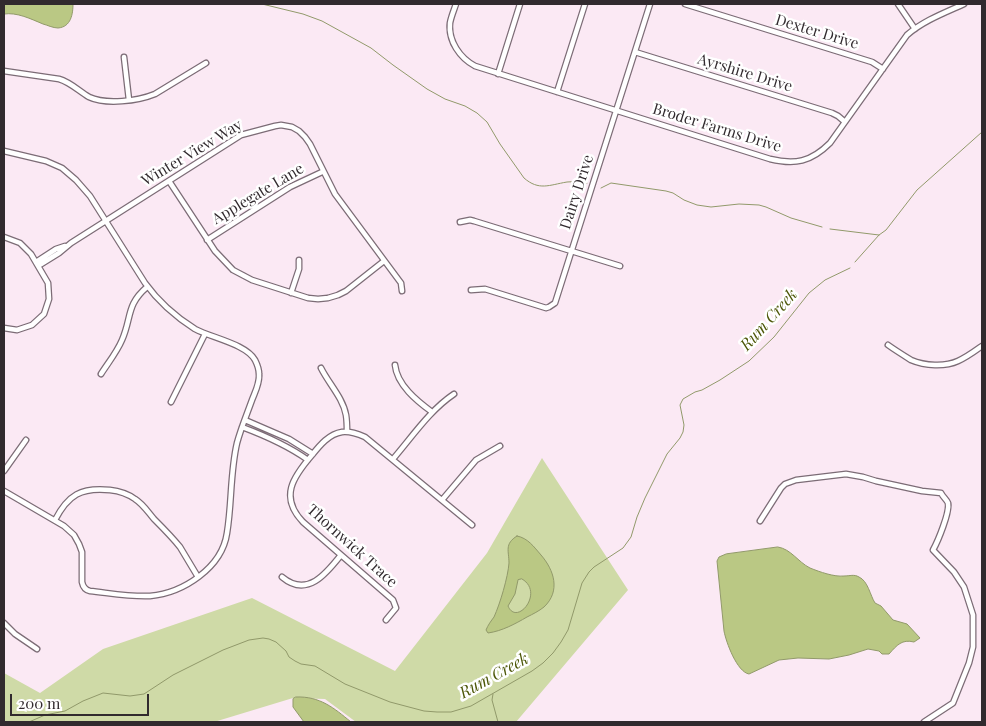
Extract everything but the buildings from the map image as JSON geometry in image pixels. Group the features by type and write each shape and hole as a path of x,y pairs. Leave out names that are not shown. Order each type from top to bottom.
{"street":[{"name":"Broder Farms Drive","path":"456,4 450,23 450,31 454,45 468,63 783,162 806,160 819,153 830,143 907,36 924,23 964,4"},
{"path":"498,74 520,4"},
{"path":"558,92 584,4"},
{"name":"Dairy Drive","path":"471,290 485,289 542,307 549,307 555,303 650,4"},
{"name":"Dexter Drive","path":"685,4 872,62 883,70"},
{"path":"898,4 915,29"},
{"name":"Ayrshire Drive","path":"635,52 832,113 845,122"},
{"path":"124,57 129,100"},
{"path":"4,71 59,78 90,97 110,102 145,98 155,94 206,63"},
{"name":"Winter View Way","path":"37,264 56,249 68,245 241,136 281,125 292,127 305,137 339,201 401,283 402,291"},
{"path":"4,151 43,160 65,170 84,188 147,287 177,316 193,327 205,334 242,348 255,360 259,370 259,380 242,428 234,461 228,530 225,543 215,563 206,572 174,590 152,596 90,591 84,587 82,582 80,544 70,530 4,491"},
{"name":"Applegate Lane","path":"207,240 290,187 322,172"},
{"path":"169,181 214,251 227,265 252,280 314,299 324,299 334,297 346,291 384,261"},
{"path":"460,222 474,221 620,266"},
{"path":"4,237 20,243 31,254 48,283 49,299 44,314 32,325 17,330 4,328"},
{"path":"291,292 299,270 299,260"},
{"path":"101,374 120,345 133,303 147,287"},
{"path":"171,402 205,334"},
{"path":"888,344 914,360 931,364 955,362 982,346"},
{"path":"395,365 398,377 403,384 432,412"},
{"path":"321,368 338,395 346,417 347,432 367,438 472,525"},
{"path":"393,460 432,412 454,394"},
{"path":"245,420 280,434 312,454"},
{"path":"242,428 278,441 308,460"},
{"name":"Thornwick Trace","path":"347,432 341,432 330,437 319,446 296,474 290,492 293,508 303,522 393,600 396,608 386,620"},
{"path":"278,441 280,434"},
{"path":"4,471 26,440"},
{"path":"442,500 476,460 500,446"},
{"path":"760,521 785,484 796,480 846,474 863,476 876,481 941,494 948,502 948,508 933,550 954,572 964,586 973,615 973,647 970,663 953,703 931,720 924,722"},
{"path":"55,520 68,500 85,490 101,489 126,494 138,501 177,543 198,577"},
{"path":"282,577 300,585 311,583 323,576 341,556"},
{"path":"4,623 15,634 37,650"}],"shaded area":[{"path":"4,4 73,4 72,16 66,25 58,28 19,15 4,14"},
{"path":"542,458 628,590 516,722 356,722 325,699 293,698 214,722 4,722 4,673 40,693 103,649 252,598 395,671 487,553"},
{"path":"517,536 528,541 546,561 554,581 553,594 544,607 538,611 508,627 488,633 486,630 494,617 505,583 509,563 508,548","holes":["522,579 528,585 531,592 527,605 522,610 512,611 508,606 515,594 518,580"]},
{"path":"778,547 787,550 814,570 836,576 855,576 862,579 867,585 875,603 881,606 893,620 907,624 920,638 914,642 906,641 900,644 889,654 882,654 879,651 868,649 829,659 798,658 779,660 749,674 745,672 736,662 725,636 717,561 719,557 726,554"},
{"path":"305,697 326,704 351,722 304,722 293,707 293,699"}],"waterway":[{"path":"262,4 303,14 322,21 371,48 427,89 477,113 487,122 500,144 524,178 529,182 539,186 569,182 587,183"},
{"name":"Rum Creek","path":"855,262 879,235 886,230 917,190 982,132"},
{"path":"601,188 611,183 666,191 697,205 711,207 739,204 759,205 791,218 822,227"},
{"path":"830,229 879,235"},
{"name":"Rum Creek","path":"29,722 45,715 65,711 103,693 130,696 144,694 173,675 223,650 249,640 263,638 276,642 295,661 315,666 345,684 390,702 424,711 437,712 451,712 471,706 532,671 543,663 561,642 568,630 582,583 589,572 623,548 631,537 645,498 667,454 683,432 684,425 680,405 683,399 720,380 749,361 774,337 809,293 825,280 850,268"},
{"path":"493,694 492,700 498,722"}]}
